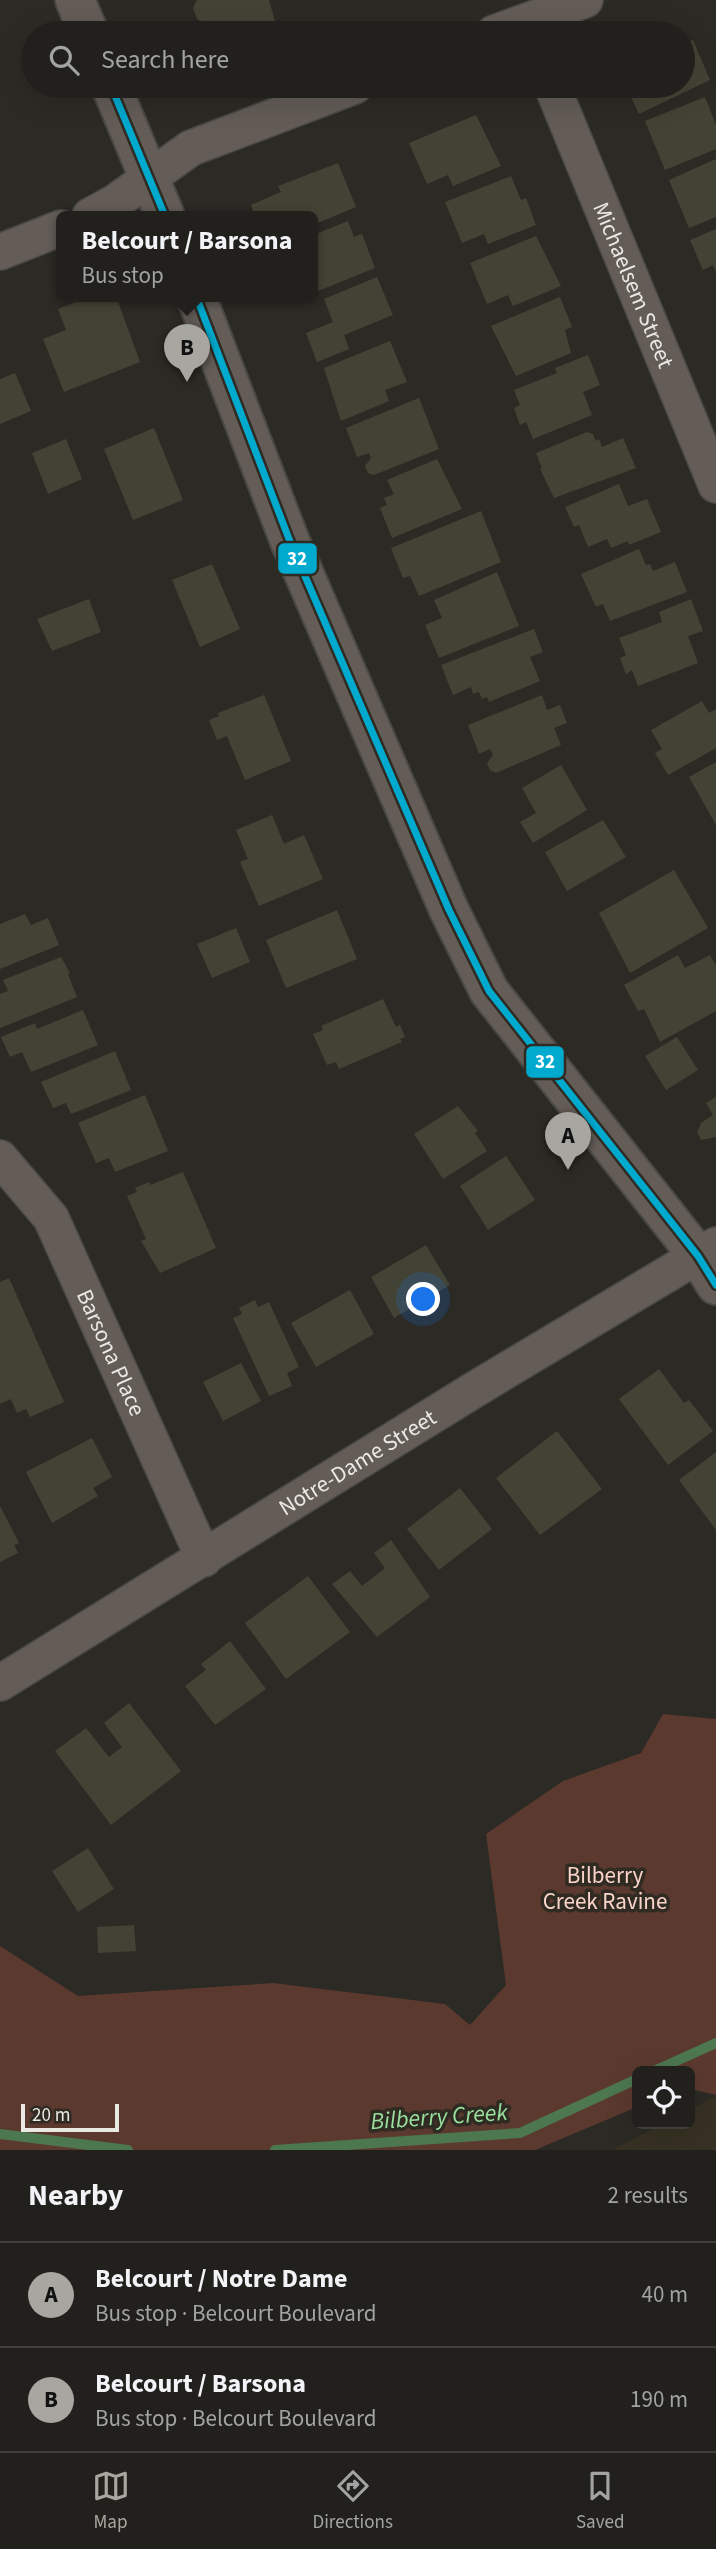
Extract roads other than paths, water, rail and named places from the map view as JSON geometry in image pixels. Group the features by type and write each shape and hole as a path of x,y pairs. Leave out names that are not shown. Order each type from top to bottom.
{"street":[{"path":"75,0 84,21"},
{"path":"525,18 585,0"},
{"path":"116,98 163,211"},
{"path":"98,211 191,148 323,98"},
{"name":"Michaelsem Street","path":"557,98 716,485"},
{"path":"0,252 56,230"},
{"path":"198,302 289,539 449,910 489,991 710,1262"},
{"name":"Barsona Place","path":"0,1158 51,1218 204,1559"},
{"name":"Notre-Dame Street","path":"0,1684 477,1388 710,1262"}],"waterway":[{"name":"Bilberry Creek","path":"665,2066 716,2043"},
{"name":"Bilberry Creek","path":"275,2150 520,2133 632,2081"},
{"name":"Bilberry Creek","path":"0,2134 128,2150"}],"place":[{"name":"Belcourt / Barsona","path":"187,382"},
{"name":"Belcourt / Notre Dame","path":"568,1170"}],"park label":[{"name":"Bilberry Creek Ravine","path":"605,1888"}]}
